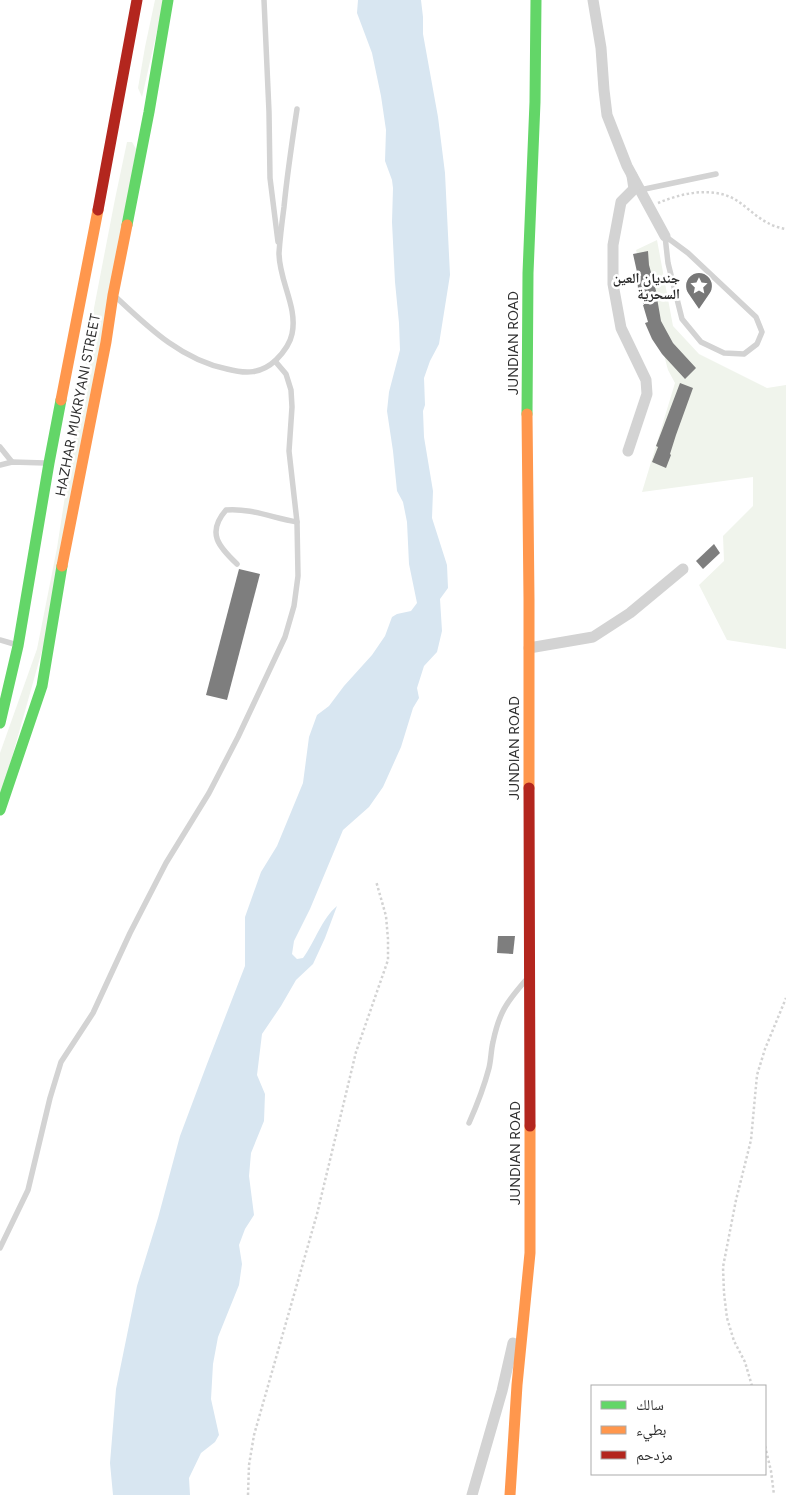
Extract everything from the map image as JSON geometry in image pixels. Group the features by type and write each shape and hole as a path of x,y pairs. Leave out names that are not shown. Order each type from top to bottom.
{"main road":[{"name":"HAZHAR MUKRYANI STREET","path":"0,723 18,646 49,463 118,118 137,0"},
{"name":"HAZHAR MUKRYANI STREET","path":"0,810 42,686 65,550 106,342 144,113 168,0"},
{"name":"JUNDIAN ROAD","path":"510,1495 517,1385 530,1253 530,599 526,510 528,285 536,0"}],"street":[{"path":"593,0 601,48 607,115 627,166 665,236"},
{"path":"628,451 647,394 646,380 621,328 613,284 613,245 621,202 634,189 632,176"},
{"path":"529,648 594,637 630,613 683,569"},
{"path":"472,1495 510,1356 530,1253"}],"lane":[{"path":"113,295 151,330 175,347 193,358 218,367 244,373 258,372 270,366 284,352 292,336 294,319 282,276 270,178 264,0"},
{"path":"279,254 288,169 297,109"},
{"path":"640,190 716,174"},
{"path":"665,236 688,253 756,317 762,332 757,344 744,354 724,353 701,342 682,319 668,263 665,236"},
{"path":"0,1248 28,1190 50,1098 61,1062 93,1013 130,933 162,872 209,793 238,737 285,637 294,606 298,576 297,522 289,451 292,407 291,390 286,374 275,361"},
{"path":"0,447 12,462"},
{"path":"0,465 12,462 49,463"},
{"path":"237,564 222,550 216,537 217,524 226,510 238,509 259,512 297,522"},
{"path":"0,640 18,646"},
{"path":"469,1123 490,1066 498,1021 508,1001 529,976"}],"path":[{"path":"650,206 670,198 714,192 724,194 737,201 768,224 786,230"},
{"path":"248,1495 249,1465 254,1435 307,1250 356,1052 388,960 386,916 376,881"},
{"path":"752,1385 745,1362 734,1341 728,1318 724,1293 723,1267 727,1241 751,1140 757,1075 764,1049 786,998"},
{"path":"766,1450 774,1495"}],"shaded area":[{"path":"155,0 164,0 142,97 138,88"},
{"path":"358,0 421,0 423,34 438,117 445,173 450,275 439,344 424,378 425,405 423,411 424,437 433,491 432,518 447,565 448,588 440,599 442,631 437,652 424,666 417,688 419,698 413,708 401,747 383,787 369,807 343,830 310,909 294,941 292,954 297,959 303,958 327,917 337,906 325,938 313,964 296,980 262,1034 257,1075 265,1094 264,1121 251,1153 249,1176 254,1215 245,1229 239,1245 242,1264 239,1285 218,1337 213,1364 211,1399 219,1435 215,1442 201,1453 189,1478 190,1495 113,1495 110,1463 116,1389 137,1286 180,1136 245,966 245,917 261,872 277,846 303,783 309,737 317,715 329,706 372,655 385,636 392,617 411,611 417,603 409,564 407,522 403,502 397,491 387,411 389,392 400,350 392,222 393,188 385,161 386,130 381,96 372,53 357,13"},
{"path":"127,142 132,142 136,149 70,551 0,800 0,753 37,649 57,548 94,308"},
{"path":"657,240 673,326 699,354 767,388 786,385 786,649 727,640 699,585 724,561 723,536 753,506 753,477 642,492 675,383 668,370 636,250"}],"building":[{"path":"648,251 649,265 658,298 661,321 673,343 696,368 685,379 662,354 652,339 645,323 648,322 638,289 633,254"},
{"path":"680,383 693,388 666,468 652,462 658,447 656,446"},
{"path":"714,544 720,553 703,569 696,561"},
{"path":"239,569 260,574 227,700 206,695"},
{"path":"498,936 515,936 513,954 497,953"}],"traffic: fast":[{"path":"127,225 168,0"},
{"path":"527,414 528,273 535,102 536,0"},
{"path":"0,723 18,646 61,400"},
{"path":"0,810 42,686 62,566"}],"traffic: slow":[{"path":"61,400 98,210"},
{"path":"62,566 127,225"},
{"path":"527,414 529,788"},
{"path":"510,1495 517,1385 530,1253 530,1126"}],"traffic: jam":[{"path":"98,210 137,0"},
{"path":"529,788 530,1126"}],"place":[{"name":"جنديان العين السحرية","path":"699,310"}]}
